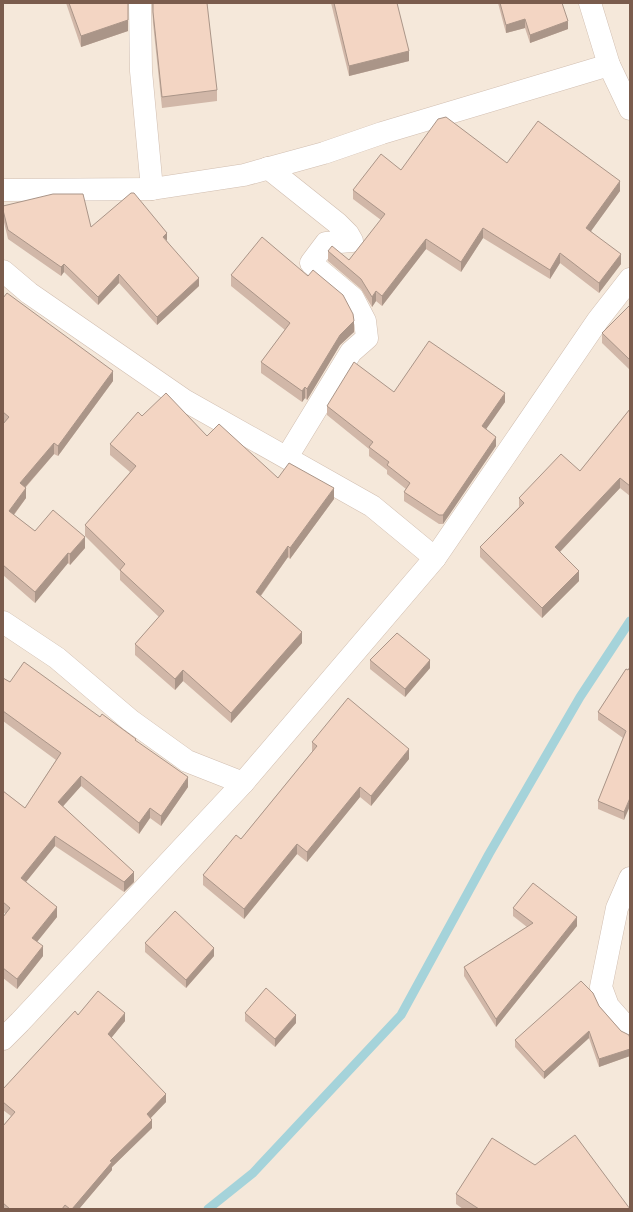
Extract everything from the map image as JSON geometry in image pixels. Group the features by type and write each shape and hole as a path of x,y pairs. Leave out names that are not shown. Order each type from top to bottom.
{"street":[{"path":"140,3 141,71 152,189"},
{"path":"590,3 609,65 630,109"},
{"path":"3,190 152,189 244,175 324,153 382,133 609,65"},
{"path":"268,168 337,223 348,234 352,242 326,242 311,263 353,298 365,321 367,338 351,352 287,457"},
{"path":"3,271 29,293 184,400 372,506 435,558"},
{"path":"3,1039 12,1017 243,782 435,558 598,320 630,279"},
{"path":"3,622 57,658 130,720 187,761 243,782"},
{"path":"630,878 616,908 601,987 608,1006 630,1031"}],"shaded area":[{"path":"3,3 630,3 630,1209 3,1209"}],"building":[{"path":"69,3 128,3 128,20 81,36"},
{"path":"153,3 207,3 217,90 162,97"},
{"path":"334,3 397,3 409,51 349,66"},
{"path":"500,3 562,3 568,21 530,35 525,19 506,25"},
{"path":"446,117 507,163 538,121 620,181 586,228 621,254 599,283 560,253 550,270 483,228 461,262 426,239 382,296 376,291 372,297 361,279 328,251 332,246 349,260 385,214 353,190 381,154 401,170 438,119"},
{"path":"131,193 134,193 167,233 163,237 199,278 157,317 119,274 98,297 64,264 61,267 8,230 3,210 3,206 53,194 83,194 91,227"},
{"path":"262,237 308,276 313,270 343,295 353,314 354,321 340,335 307,389 305,387 302,391 261,362 290,323 231,275"},
{"path":"7,293 113,371 58,446 54,443 20,483 26,488 9,511 35,531 53,510 85,537 70,554 68,553 35,592 3,565 3,424 9,417 3,412 3,298"},
{"path":"630,305 630,360 602,333"},
{"path":"429,341 505,393 482,426 496,437 443,515 439,515 404,492 410,483 387,465 389,462 369,447 373,442 327,406 354,362 394,392"},
{"path":"166,393 207,436 219,424 278,478 289,463 334,488 290,548 288,546 256,592 302,632 231,713 183,670 175,679 135,644 164,611 120,570 125,564 85,525 136,466 110,444 138,412 142,416"},
{"path":"630,409 630,486 620,478 555,547 579,571 542,608 480,547 524,503 519,498 561,454 580,471"},
{"path":"397,633 430,660 405,689 370,660"},
{"path":"24,662 100,717 102,714 136,739 135,740 188,777 161,816 150,808 139,823 81,776 58,802 134,872 124,882 55,836 21,878 57,907 32,938 43,946 17,979 3,968 3,917 10,908 3,902 3,791 25,808 61,753 3,711 3,678 10,682"},
{"path":"630,667 630,798 624,812 598,801 626,731 598,712 626,669 628,670"},
{"path":"348,698 409,749 371,796 360,787 307,852 297,844 244,909 203,875 236,835 241,839 317,746 312,742"},
{"path":"533,883 577,917 496,1019 464,967 533,923 513,908"},
{"path":"175,911 214,948 186,980 145,943"},
{"path":"581,981 593,993 599,1006 621,1031 629,1035 630,1049 599,1059 589,1031 544,1072 515,1040"},
{"path":"266,988 296,1015 275,1039 245,1013"},
{"path":"98,991 125,1013 108,1034 166,1094 147,1114 152,1120 110,1161 112,1162 72,1209 65,1205 62,1209 10,1209 3,1203 3,1126 15,1112 3,1102 3,1089 75,1011 78,1015"},
{"path":"575,1135 630,1209 479,1209 456,1194 492,1138 535,1165"}],"waterway":[{"path":"208,1209 253,1173 401,1015 489,854 580,697 630,621"}]}
